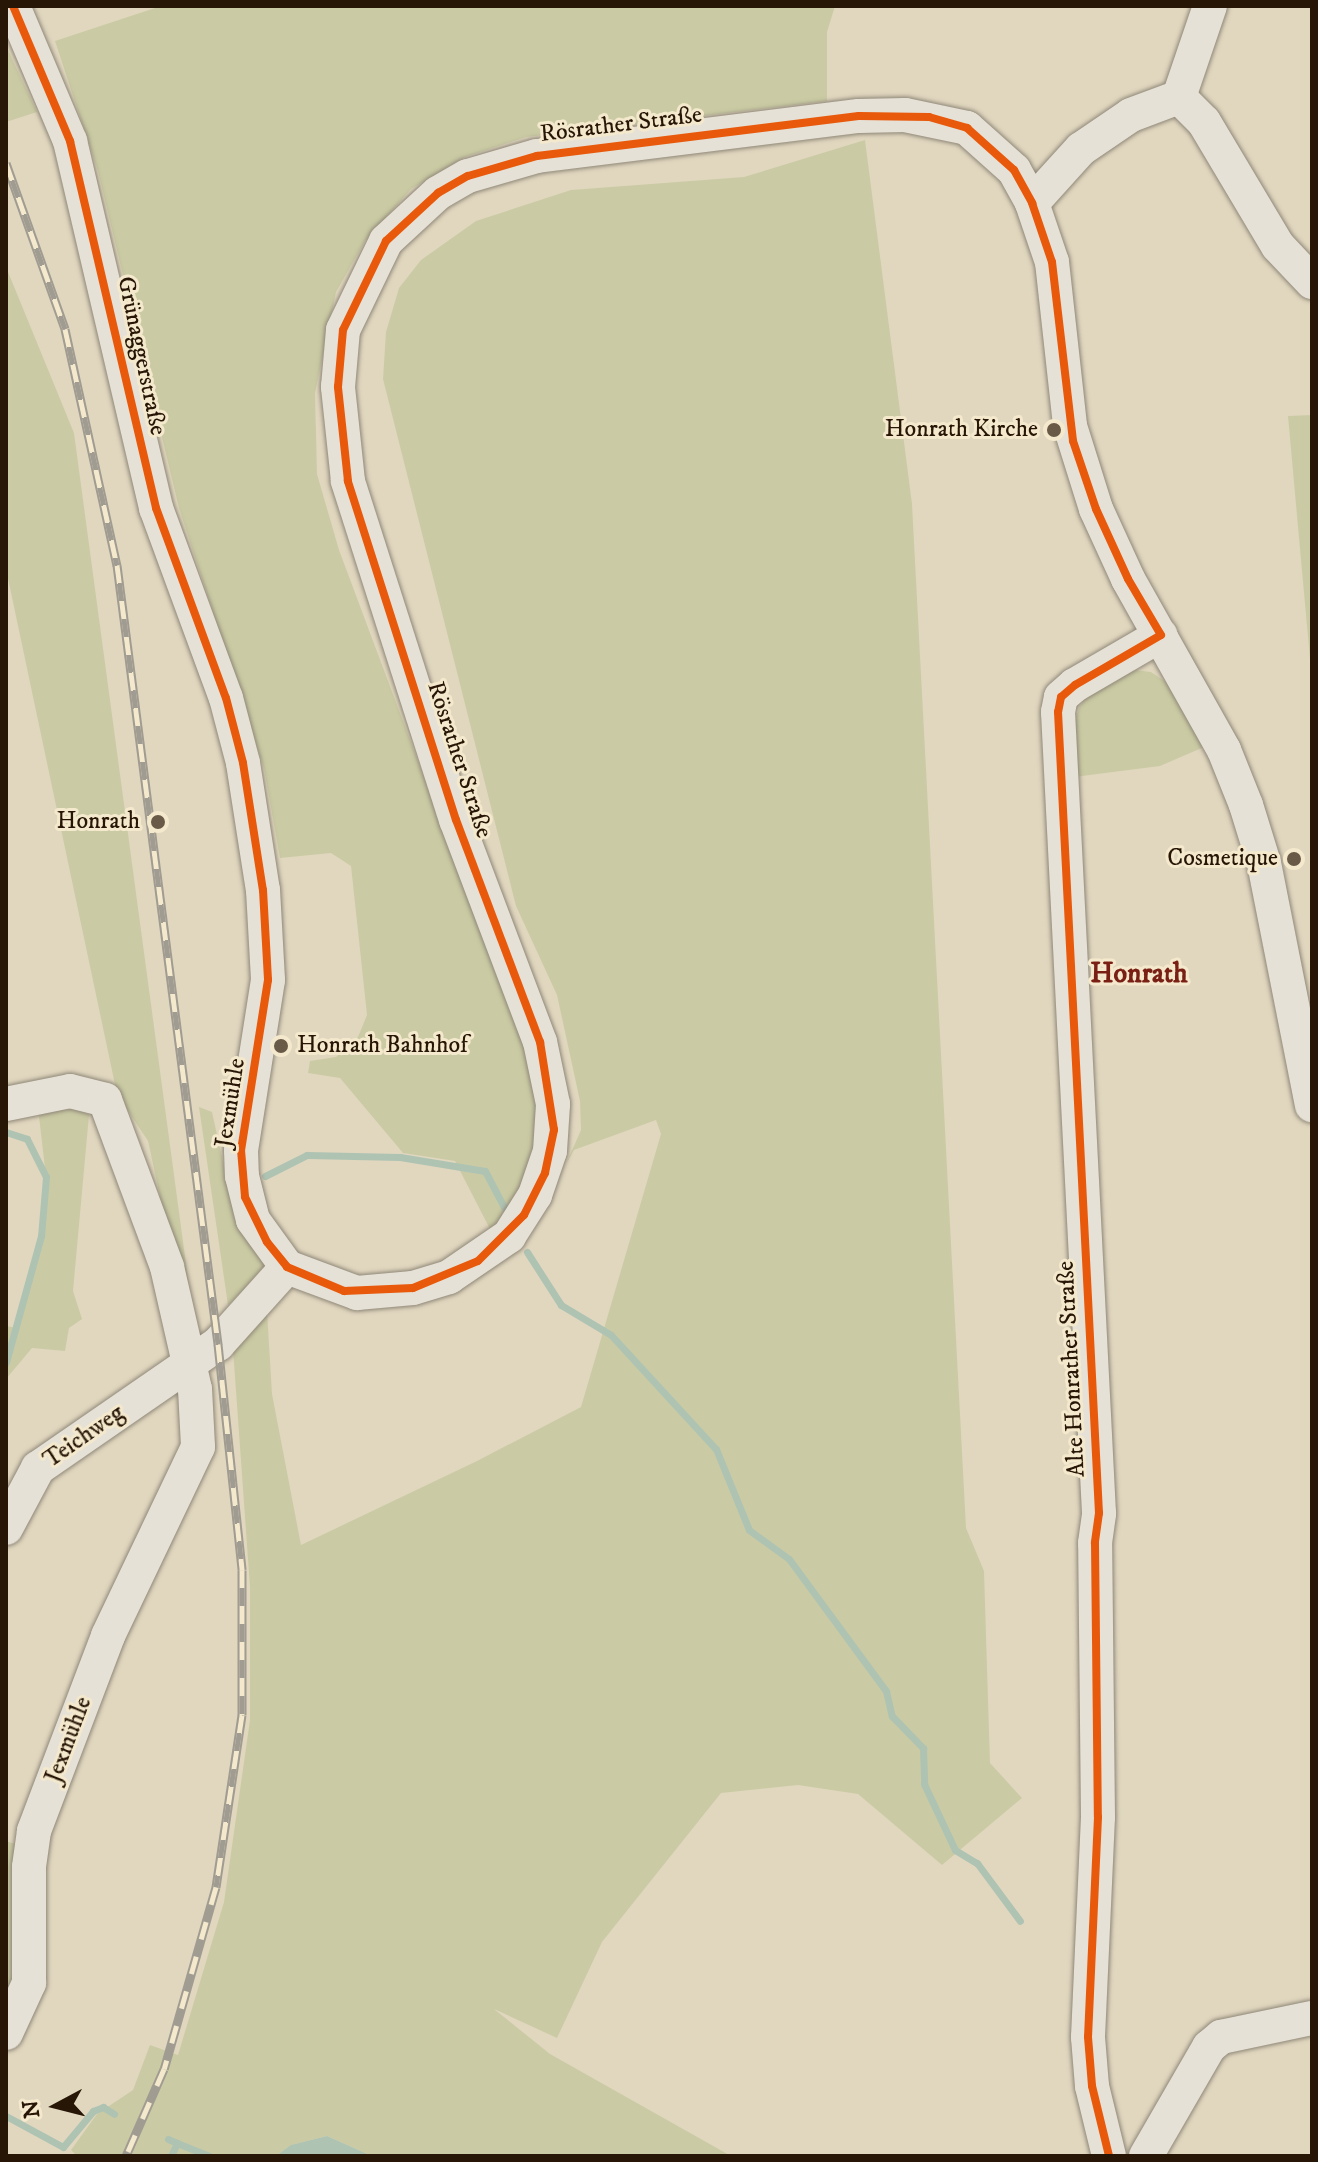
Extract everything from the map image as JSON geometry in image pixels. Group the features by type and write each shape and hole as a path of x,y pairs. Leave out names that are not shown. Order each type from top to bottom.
{"street":[{"name":"Grünaggerstraße","path":"13,6 70,141 156,508 216,670"},
{"path":"1179,97 1210,6"},
{"path":"1032,203 1081,149 1131,115 1179,97"},
{"path":"1179,97 1204,122 1278,246 1312,282"},
{"name":"Rösrather Straße","path":"287,1267 344,1291 413,1288 464,1269 509,1236 545,1173 554,1130 549,1079 536,1030 456,820 348,481 338,387 343,330 386,241 438,193 468,176 537,156 859,116 929,117 967,128 1014,170 1032,203 1052,262 1073,441 1108,537 1224,750 1246,805 1264,863 1308,1069 1312,1105"},
{"name":"Alte Honrather Straße","path":"1109,2156 1092,2086 1088,2037 1098,1817 1095,1543 1099,1513 1058,712 1061,697 1075,685 1161,635"},
{"name":"Jexmühle","path":"216,670 253,819 268,980 241,1150 243,1187 253,1220 287,1267"},
{"name":"Jexmühle","path":"6,1104 70,1091 105,1100 167,1267 187,1369 195,1389 198,1447 108,1636 34,1831 29,1867 29,1983 9,2019"},
{"path":"187,1369 218,1344 287,1267"},
{"name":"Teichweg","path":"6,1528 38,1468 53,1455 187,1369"},
{"path":"1146,2156 1188,2078 1215,2042 1312,2018"}],"green space":[{"path":"161,6 835,6 827,32 827,101 526,137 465,157 411,189 365,241 336,292 315,393 317,474 339,550 528,1055 539,1127 521,1197 491,1231 455,1161 403,1153 340,1078 308,1073 310,1061 336,1057 358,1037 367,1015 351,866 331,853 280,858 264,768 179,508 98,171 55,41"},
{"path":"6,46 37,112 6,122"},
{"path":"865,140 912,504 966,1528 984,1571 990,1763 1022,1798 942,1865 858,1794 798,1785 721,1793 602,1942 557,2038 494,2009 550,2054 731,2156 372,2156 327,2136 292,2145 276,2156 77,2156 71,2150 97,2114 133,2090 150,2045 178,2055 224,1902 250,1720 250,1587 233,1349 267,1311 272,1394 301,1545 477,1461 581,1407 661,1134 656,1120 574,1150 566,1164 581,1130 580,1101 557,995 516,906 383,379 386,332 399,288 421,260 476,221 571,190 744,177"},
{"path":"6,267 74,433 191,1301 183,1302 148,1141 117,1094 6,569"},
{"path":"1312,415 1312,681 1288,416"},
{"path":"1126,669 1151,672 1166,682 1204,747 1160,766 1074,777 1072,729 1080,706 1092,690"},
{"path":"66,1098 89,1115 73,1291 82,1319 69,1328 65,1351 32,1348 6,1379 6,1326 17,1328 41,1236 46,1177 38,1108"},
{"path":"199,1107 212,1112 233,1207 264,1261 265,1269 228,1305"},
{"path":"6,1841 15,1844 27,1967 7,1994"}],"shaded area":[{"path":"327,2136 372,2156 276,2156 291,2145"}],"waterway":[{"path":"6,1132 27,1139 46,1177 41,1236 6,1362"},
{"path":"265,1176 307,1155 400,1157 485,1171 504,1207"},
{"path":"527,1252 561,1305 611,1335 716,1449 749,1530 789,1559 886,1691 892,1716 923,1748 924,1784 955,1850 977,1863 1020,1921"},
{"path":"6,2116 63,2147 93,2111 103,2107 114,2114"},
{"path":"168,2139 177,2143 171,2156"},
{"path":"177,2143 210,2156"}],"railway":[{"path":"6,163 65,329 117,565 218,1344 242,1570 242,1715 216,1887 164,2069 126,2156"}],"cycle path":[{"path":"13,6 70,141 156,508 226,698 243,763 263,890 268,980 241,1150 245,1197 267,1242 287,1267 344,1291 413,1288 478,1261 524,1215 545,1173 554,1130 540,1042 456,820 348,481 338,387 343,330 386,241 438,193 468,176 537,156 859,116 929,117 967,128 1014,170 1032,203 1052,262 1073,441 1096,509 1128,579 1161,635 1075,685 1061,697 1058,712 1099,1513 1095,1543 1098,1817 1088,2037 1092,2086 1109,2156"}],"place":[{"name":"Honrath Kirche","path":"1054,430"},
{"name":"Honrath","path":"158,822"},
{"name":"Cosmetique","path":"1294,859"},
{"name":"Honrath Bahnhof","path":"281,1046"}],"district":[{"name":"Honrath","path":"1139,974"}]}
